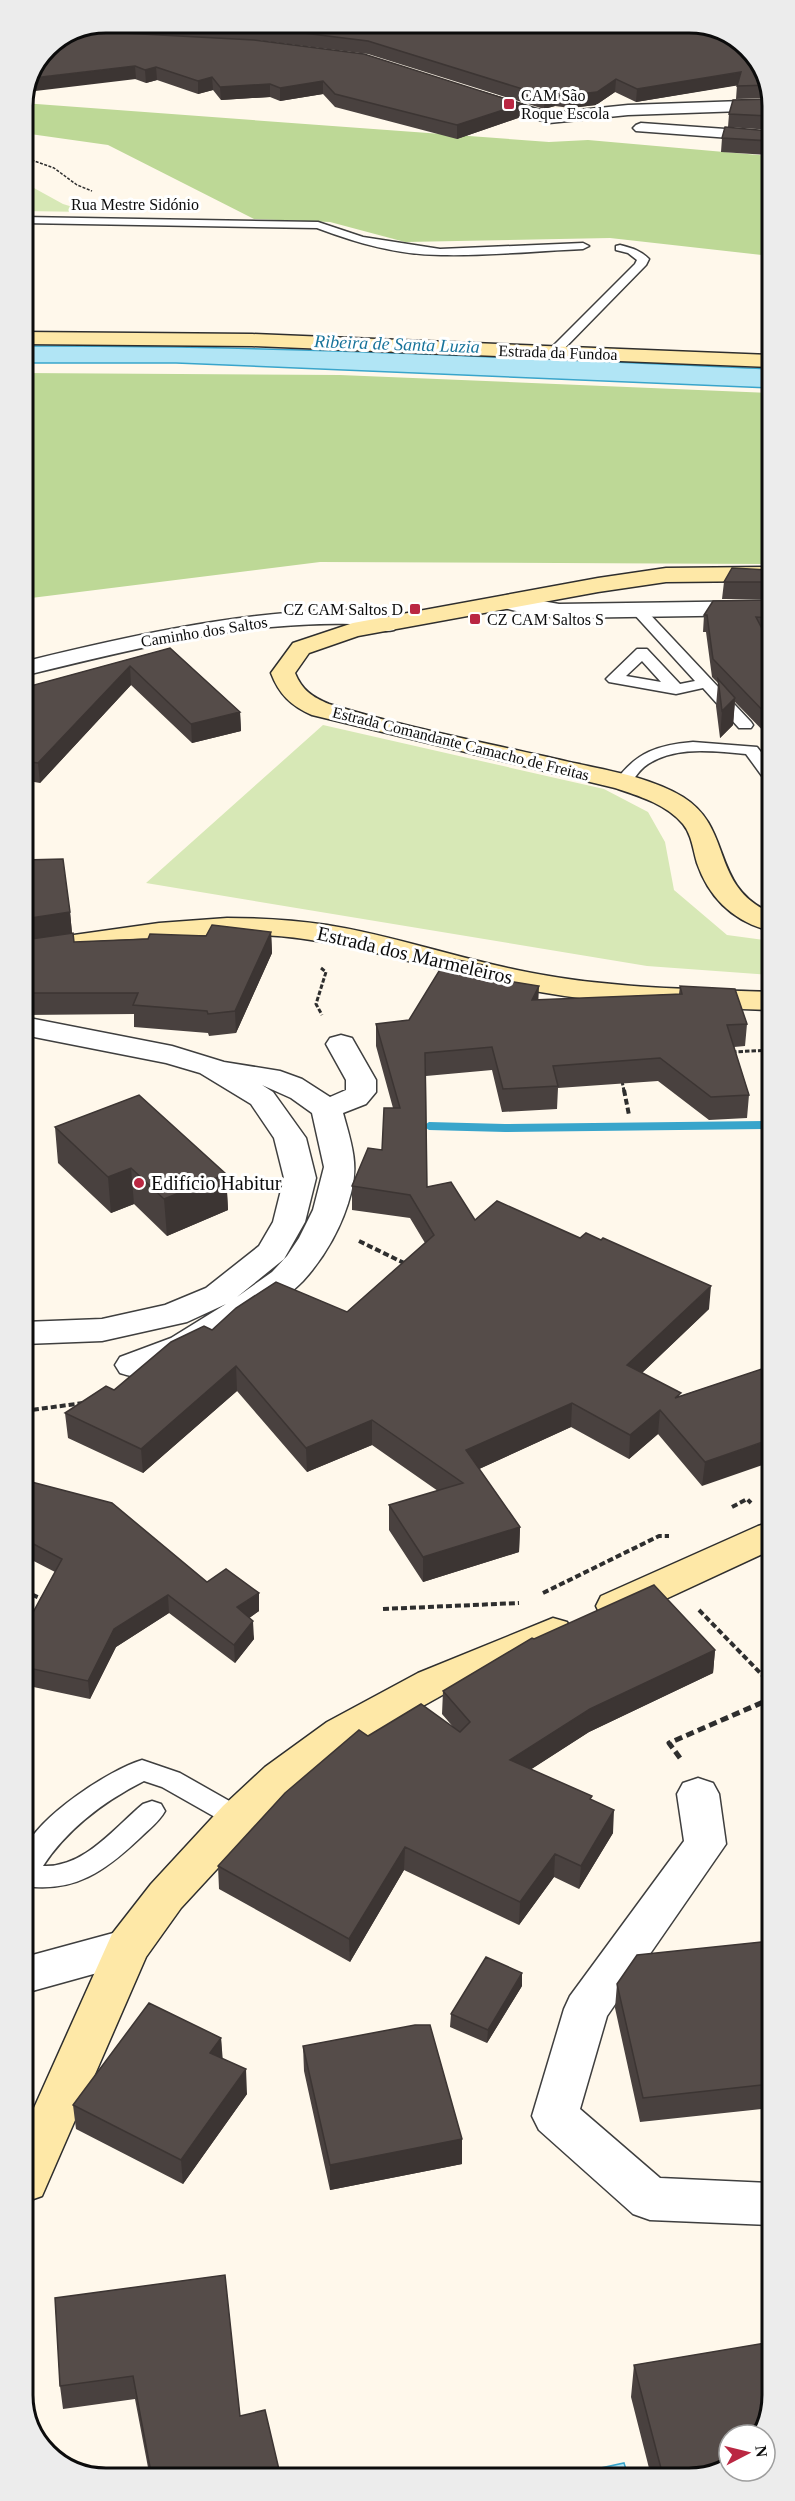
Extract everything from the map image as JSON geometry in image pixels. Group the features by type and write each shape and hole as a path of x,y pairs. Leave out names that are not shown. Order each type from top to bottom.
{"main road":[{"name":"Estrada da Fundoa","path":"33,338 252,340 762,361"},
{"name":"Estrada Comandante Camacho de Freitas","path":"762,574 666,575 598,585 353,630 301,648 283,673 286,685 293,695 314,707 354,719 623,782 676,803 695,822 705,843 717,880 725,893 736,906 754,918 762,920"},
{"name":"Estrada dos Marmeleiros","path":"33,950 179,930 229,926 294,928 343,935 548,986 650,995 762,1000"},
{"path":"33,2163 128,1947 166,1896 238,1818 280,1778 341,1733 432,1683 672,1581 762,1539"}],"street":[{"path":"464,92 549,118 628,110 762,105"},
{"path":"549,118 555,124 569,127 621,127 762,136"},
{"path":"508,602 559,611 762,608"},
{"name":"Caminho dos Saltos","path":"33,667 176,633 229,624 363,618 386,624"},
{"path":"33,1028 172,1055 211,1067 273,1077 302,1089 327,1109 340,1166 329,1212 316,1240 290,1275 204,1333 154,1360 132,1365"},
{"path":"327,1109 355,1098 361,1092 361,1080 341,1044"},
{"path":"33,1333 96,1331 175,1314 218,1295 272,1252 289,1222 300,1178 290,1138 262,1098 211,1067"},
{"path":"698,1794 705,1844 586,2009 555,2116 650,2199 762,2204"},
{"path":"33,1973 128,1947"}],"lane":[{"name":"Rua Mestre Sidónio","path":"33,220 318,225 360,240 401,248 440,252 583,246"},
{"path":"554,352 640,265 643,259 639,255 620,248"},
{"path":"638,610 744,725"},
{"path":"676,689 707,683"},
{"path":"623,782 637,764 662,752 695,746 751,750 762,765"},
{"path":"33,1860 45,1840 74,1810 110,1785 142,1770 171,1780 238,1818"},
{"path":"33,1874 52,1877 74,1872 102,1856 152,1811"}],"path":[{"path":"326,972 316,1004 341,1044"},
{"path":"724,1052 762,1050"},
{"path":"621,1071 629,1115"},
{"path":"323,1224 407,1265"},
{"path":"33,1410 93,1402"},
{"path":"728,1510 747,1499"},
{"path":"534,1598 659,1536 680,1536"},
{"path":"672,1581 762,1675"},
{"path":"33,1596 54,1604"},
{"path":"383,1609 523,1603"},
{"path":"698,1794 700,1784 669,1743 762,1702"}],"green space":[{"path":"33,104 549,142 588,140 762,155 762,255 610,238 405,242 330,222 254,219 108,145 33,134"},
{"path":"33,188 63,204 89,212 33,211"},
{"path":"33,373 340,375 762,393 762,564 320,562 33,598"},
{"path":"323,725 604,789 648,812 665,842 674,890 727,935 762,940 762,974 647,966 146,883"}],"water":[{"path":"33,346 303,350 762,369 762,388 176,363 33,363"},
{"path":"624,2463 626,2468 601,2468"}],"building":[{"path":"123,33 254,40 364,54 522,104 457,125 335,94 323,81 280,88 270,84 220,87 212,77 198,81 156,67 145,70 135,66 39,77 54,54 65,45 92,34"},
{"path":"303,33 703,34 726,43 744,58 750,65 759,85 737,86 741,72 637,89 616,79 597,92 570,95 555,93 545,96 368,41"},
{"path":"761,99 762,116 729,114 733,100"},
{"path":"725,127 762,130 762,140 722,138"},
{"path":"732,568 762,570 762,582 724,582"},
{"path":"762,600 762,617 756,617 762,629 762,710 713,659 707,615 704,615 713,601"},
{"path":"170,648 240,712 191,724 130,666 38,763 33,762 33,685"},
{"path":"718,679 735,698 722,711"},
{"path":"63,859 70,912 33,918 33,860"},
{"path":"212,925 271,932 235,1011 208,1014 207,1011 133,1005 138,993 33,993 33,939 73,933 74,942 148,939 150,934 206,936"},
{"path":"447,958 484,965 477,976 539,986 532,1000 682,994 680,986 735,989 747,1024 727,1025 749,1095 711,1097 660,1058 553,1066 558,1086 503,1089 492,1047 425,1053 427,1187 451,1182 475,1220 497,1201 580,1238 586,1233 601,1240 603,1238 711,1286 627,1365 681,1393 675,1398 762,1369 762,1442 705,1462 660,1410 630,1435 572,1403 466,1450 520,1527 423,1557 389,1505 463,1483 372,1420 306,1448 236,1366 141,1449 65,1413 106,1386 114,1390 171,1342 204,1326 212,1330 236,1308 276,1282 347,1312 434,1235 410,1195 352,1186 368,1148 382,1150 384,1108 400,1108 376,1024 409,1020"},
{"path":"139,1095 226,1174 164,1199 131,1168 108,1177 55,1127"},
{"path":"33,1482 112,1503 207,1582 226,1569 259,1593 237,1607 253,1621 234,1645 168,1595 114,1629 88,1681 33,1669 33,1612 62,1559 33,1544"},
{"path":"654,1585 715,1650 590,1709 510,1760 592,1796 590,1799 614,1810 581,1866 555,1854 520,1902 405,1847 349,1939 218,1866 285,1793 359,1730 368,1736 421,1704 460,1732 470,1722 443,1691 532,1638"},
{"path":"762,1942 762,2085 643,2098 617,1984 637,1955"},
{"path":"486,1957 522,1973 488,2030 451,2014"},
{"path":"149,2003 221,2038 210,2053 246,2069 181,2160 73,2105"},
{"path":"415,2025 430,2025 462,2139 330,2165 303,2046"},
{"path":"225,2275 240,2416 265,2410 279,2468 150,2468 133,2376 60,2386 55,2298"},
{"path":"762,2344 761,2409 756,2423 717,2423 717,2462 699,2467 661,2468 634,2365"}],"waterway":[{"path":"429,1126 505,1128 762,1125"}],"place":[{"name":"CAM São Roque Escola","path":"509,104"},
{"name":"CZ CAM Saltos D","path":"415,609"},
{"name":"CZ CAM Saltos S","path":"475,619"},
{"name":"Edifício Habitur","path":"139,1183"}],"water label":[{"name":"Ribeira de Santa Luzia","path":"397,344"}]}
